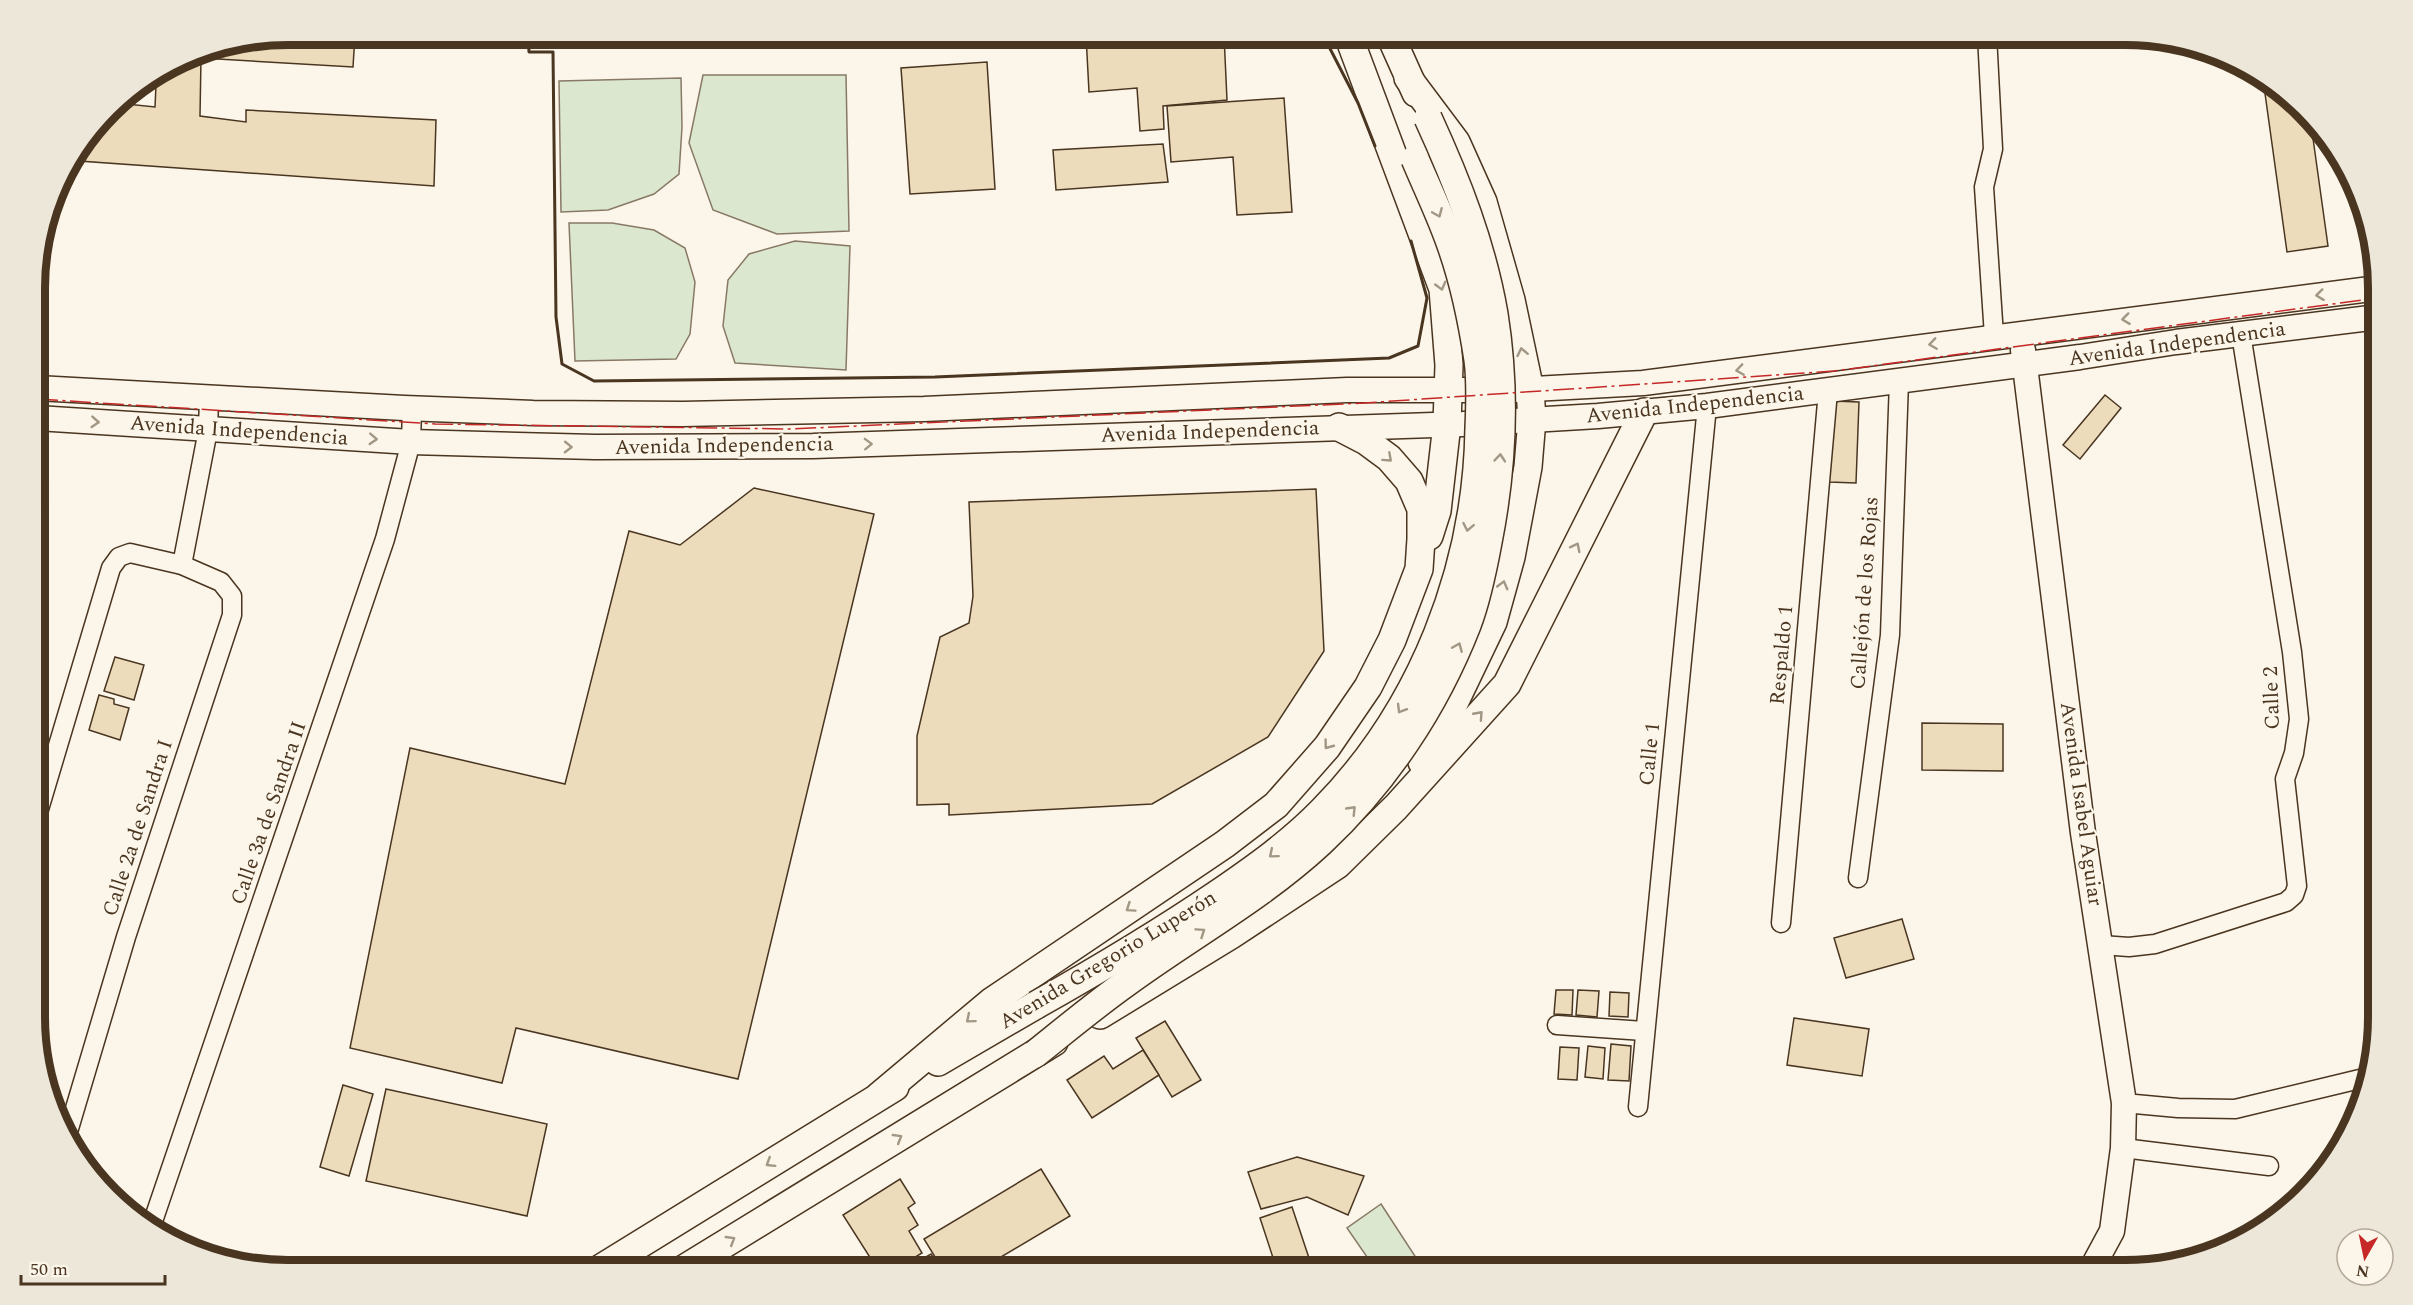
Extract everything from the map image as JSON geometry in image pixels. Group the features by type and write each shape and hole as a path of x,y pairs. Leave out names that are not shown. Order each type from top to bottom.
{"main road":[{"path":"879,1096 991,1002 1225,844 1276,805 1327,747 1368,687 1392,640 1419,569 1437,511 1448,424 1449,365 1443,289 1352,45"},
{"name":"Avenida Gregorio Luperón","path":"614,1260 879,1096 1151,939 1269,859 1322,811 1363,766 1403,707 1441,629 1464,548 1476,490 1480,409 1478,362 1470,317 1449,238 1368,45"},
{"name":"Avenida Gregorio Luperón","path":"698,1260 1035,1054 1125,983 1285,874 1322,841 1368,793 1400,752 1450,667 1468,622 1480,581 1496,502 1501,451 1500,362 1494,312 1478,244 1459,186 1394,45"},
{"path":"1396,807 1447,718 1493,622 1511,557 1527,467 1532,419 1530,390 1511,300 1483,202 1456,142 1408,78"},
{"name":"Avenida Independencia","path":"45,388 412,409 682,414 924,409 1347,390 1530,390 1643,383 2368,289"},
{"name":"Avenida Independencia","path":"45,419 411,442 595,447 813,446 1448,424 1707,406 2368,318"},
{"name":"Avenida Isabel Aguiar","path":"2020,333 2026,364 2083,833 2124,1103 2123,1148 2112,1231 2096,1260"},
{"path":"1035,1054 1231,936 1337,865 1396,807 1507,684 1644,412"},
{"path":"1339,427 1366,441 1389,458 1409,481 1421,509 1419,569"}],"street":[{"path":"1988,45 1993,149 1984,187 1994,336"},
{"name":"Calle 2","path":"2101,945 2128,947 2155,944 2286,902 2294,895 2297,886 2285,779 2294,753 2299,719 2292,652 2241,334"},
{"name":"Callejón de los Rojas","path":"1858,878 1890,635 1899,381"},
{"name":"Respaldo 1","path":"1781,923 1828,391"},
{"path":"182,565 208,430 209,398"},
{"name":"Calle 1","path":"1638,1107 1707,406"},
{"name":"Calle 3a de Sandra II","path":"154,1219 377,561 411,442 412,409"},
{"name":"Calle 2a de Sandra I","path":"45,789 111,568 119,557 130,553 182,565 220,582 232,596 232,615 126,937 70,1124"},
{"path":"1557,1025 1644,1031"},
{"path":"2124,1103 2178,1108 2235,1109 2360,1079"},
{"path":"2123,1148 2269,1166"}],"green space":[{"path":"703,75 846,75 849,231 777,234 713,210 689,143"},
{"path":"681,78 682,127 679,174 654,194 608,210 561,212 559,81"},
{"path":"569,223 612,223 654,230 685,248 695,282 690,334 676,359 575,361"},
{"path":"795,241 850,246 846,370 735,363 723,326 728,280 749,254"},
{"path":"1381,1204 1417,1260 1369,1260 1347,1228"}],"building":[{"path":"354,45 353,67 209,58 256,47"},
{"path":"1087,45 1224,45 1227,100 1163,106 1164,129 1140,131 1137,88 1089,92"},
{"path":"201,61 200,116 246,122 246,110 436,120 434,186 81,161 105,128 129,104 155,107 156,85"},
{"path":"987,62 995,189 910,194 901,68"},
{"path":"2264,89 2297,116 2312,133 2328,246 2287,252"},
{"path":"1284,98 1292,212 1237,215 1233,157 1171,162 1167,106"},
{"path":"1163,144 1168,182 1056,190 1053,150"},
{"path":"2105,395 2121,408 2080,459 2063,445"},
{"path":"1832,401 1859,402 1856,483 1829,482"},
{"path":"754,488 874,514 738,1079 516,1028 502,1083 350,1048 410,748 565,784 629,531 680,545"},
{"path":"1316,489 1324,651 1268,737 1152,804 949,815 949,804 917,805 917,736 940,637 969,623 973,596 969,502"},
{"path":"115,657 144,665 134,700 104,691"},
{"path":"99,695 114,699 114,704 129,708 120,740 89,730"},
{"path":"1922,723 2003,724 2003,771 1922,770"},
{"path":"1902,919 1914,959 1846,978 1834,938"},
{"path":"1556,990 1573,990 1572,1015 1554,1014"},
{"path":"1578,990 1599,991 1597,1017 1576,1015"},
{"path":"1610,992 1629,993 1628,1017 1609,1016"},
{"path":"1794,1018 1869,1029 1862,1076 1787,1065"},
{"path":"1165,1021 1201,1080 1172,1097 1136,1038"},
{"path":"1611,1044 1631,1046 1629,1081 1608,1080"},
{"path":"1588,1046 1605,1048 1603,1079 1585,1077"},
{"path":"1560,1047 1579,1048 1577,1080 1558,1079"},
{"path":"1143,1050 1159,1075 1092,1118 1067,1080 1104,1056 1113,1069"},
{"path":"343,1085 373,1094 349,1176 320,1167"},
{"path":"386,1089 547,1124 527,1216 366,1181"},
{"path":"1297,1157 1364,1176 1348,1215 1307,1197 1261,1209 1248,1172"},
{"path":"1041,1169 1070,1216 996,1260 937,1260 924,1239"},
{"path":"900,1179 915,1203 908,1208 918,1225 909,1231 922,1253 910,1260 872,1260 843,1215"},
{"path":"1292,1207 1310,1260 1274,1260 1260,1218"},
{"path":"931,1254 935,1260 920,1260"}],"wall":[{"path":"529,45 529,52 553,52 556,317 562,364 594,381 935,377 1389,358 1418,346 1427,298 1411,241"},
{"path":"1328,45 1358,103 1375,146"}],"power":[{"path":"45,400 435,424 791,429 1364,403 1834,371 2368,299"}]}
